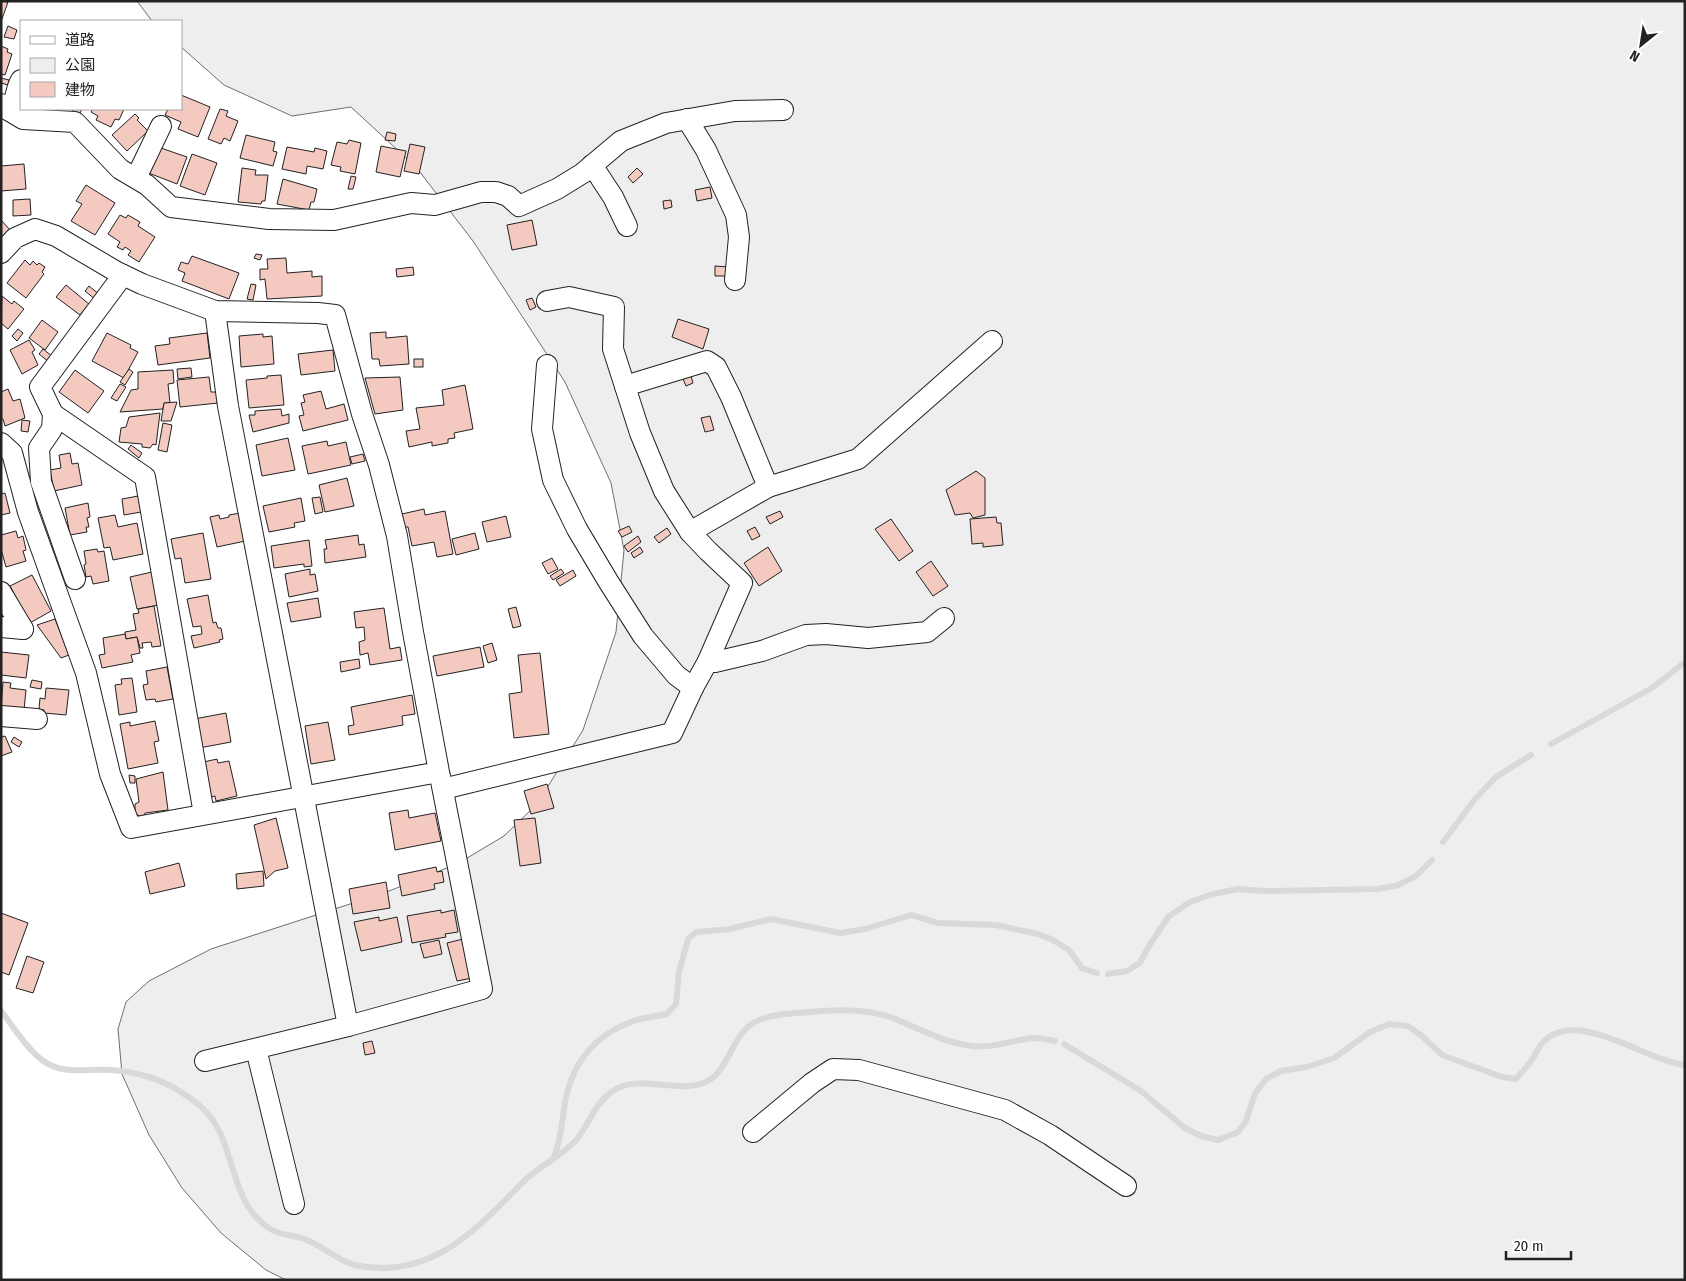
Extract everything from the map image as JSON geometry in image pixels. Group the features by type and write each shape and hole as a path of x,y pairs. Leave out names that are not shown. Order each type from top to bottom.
{"street":[{"path":"4,107 13,106 20,82"},
{"path":"4,107 23,119 74,122 120,169 136,178 172,207 269,219 334,220 411,203 435,204 482,192 496,192 508,196 519,206 557,189 583,173 621,141 666,123 735,111 783,110"},
{"path":"687,119 706,150 736,215 739,237 735,280"},
{"path":"136,178 161,126"},
{"path":"592,165 613,197 627,226"},
{"path":"1,254 16,238 35,229 56,236 142,284 215,311 335,315 362,414 379,465 397,536 413,632 482,989 348,1026 205,1061"},
{"path":"75,579 41,482 38,448 52,429 53,414 40,387 123,275"},
{"path":"1,443 12,453 28,512 86,673 110,774 131,828 304,796 441,781 672,733 708,661 742,583 690,532 664,491 640,434 613,350 614,307 569,297 547,301"},
{"path":"215,311 228,406 348,1026"},
{"path":"690,532 768,487 858,459 992,341"},
{"path":"625,386 707,360 716,367 731,397 768,487"},
{"path":"547,365 542,429 553,480 577,528 643,636 676,675 693,688"},
{"path":"53,414 145,477 204,814"},
{"path":"1,592 23,630 1,627"},
{"path":"708,661 715,662 762,651 806,635 826,634 868,638 927,632 944,618"},
{"path":"1,716 37,719"},
{"path":"256,1049 294,1204"},
{"path":"754,1132 812,1082 833,1069 859,1070 1005,1110 1057,1140 1126,1186"}],"green space":[{"path":"137,1 1685,1 1685,1280 286,1280 266,1270 221,1233 182,1188 149,1135 122,1074 118,1029 126,1002 149,981 211,949 384,893 457,864 504,836 537,804 583,730 616,632 624,550 611,483 565,382 473,241 416,167 351,107 292,116 224,85 182,48 182,20 151,20"}],"building":[{"path":"1,1 8,2 1,22"},
{"path":"8,26 17,30 14,39 4,37"},
{"path":"1,46 8,49 7,52 12,54 5,75 1,74"},
{"path":"1,78 9,80 8,85 1,83"},
{"path":"182,95 210,107 198,137 178,129 181,122 165,115 168,110 182,110"},
{"path":"220,109 228,111 226,116 238,121 230,141 224,138 221,144 208,139"},
{"path":"73,110 82,110 79,115"},
{"path":"92,110 124,110 119,120 115,119 111,127 96,120 98,116 91,112"},
{"path":"135,114 139,118 137,120 148,131 127,151 112,135"},
{"path":"387,132 396,134 395,141 385,140"},
{"path":"246,135 275,142 273,151 277,152 273,166 240,158"},
{"path":"349,140 361,143 355,174 340,171 341,167 331,165 337,142 347,144"},
{"path":"410,144 425,147 419,174 404,171"},
{"path":"155,146 187,157 177,184 146,172"},
{"path":"381,146 406,151 400,177 376,172"},
{"path":"287,147 314,152 315,148 327,151 323,169 307,166 306,174 282,169"},
{"path":"192,154 217,163 205,195 180,186"},
{"path":"24,164 26,189 1,191 1,166"},
{"path":"242,168 256,170 255,175 268,175 265,201 262,201 261,204 238,202"},
{"path":"637,168 643,174 633,183 628,177"},
{"path":"351,176 356,177 353,189 348,189"},
{"path":"283,179 317,189 314,202 311,202 309,210 277,204"},
{"path":"86,185 115,203 95,235 71,221 82,204 76,201"},
{"path":"710,187 712,198 697,201 695,190"},
{"path":"30,199 31,215 13,216 13,200"},
{"path":"671,200 672,207 664,209 663,201"},
{"path":"120,215 126,218 128,215 140,222 138,226 155,237 139,262 128,255 131,251 125,247 123,250 117,247 120,242 108,234"},
{"path":"1,220 10,230 1,239"},
{"path":"532,220 537,245 512,250 507,225"},
{"path":"256,254 262,255 260,260 254,258"},
{"path":"192,256 239,273 229,299 182,281 185,273 178,270 181,262 188,264"},
{"path":"286,258 287,273 312,271 312,277 322,276 322,296 267,299 265,279 260,280 260,269 268,269 267,259"},
{"path":"25,260 30,265 33,261 37,265 39,263 45,267 42,272 44,274 26,298 7,283"},
{"path":"715,266 729,267 729,276 715,276"},
{"path":"413,267 414,275 397,277 396,269"},
{"path":"251,284 256,285 253,300 247,299"},
{"path":"66,285 89,304 80,315 56,297"},
{"path":"89,286 100,295 96,300 85,291"},
{"path":"2,296 12,304 14,301 24,309 8,329 1,323"},
{"path":"532,298 536,307 530,310 526,300"},
{"path":"678,319 709,329 703,349 672,337"},
{"path":"42,320 58,332 45,350 29,338"},
{"path":"18,329 23,333 17,341 12,336"},
{"path":"386,332 386,338 407,336 409,364 380,366 379,359 372,359 370,333"},
{"path":"107,333 131,345 130,348 138,352 124,378 92,361"},
{"path":"207,333 210,358 158,365 155,346 170,344 169,338"},
{"path":"263,334 263,337 272,336 274,364 241,367 239,336"},
{"path":"29,340 35,350 32,352 38,365 22,374 10,350"},
{"path":"43,349 53,357 49,362 39,354"},
{"path":"333,350 335,371 301,375 298,354"},
{"path":"414,359 423,359 423,367 414,367"},
{"path":"191,368 192,377 178,379 177,369"},
{"path":"129,369 133,372 125,385 120,382"},
{"path":"75,370 104,391 88,413 59,392"},
{"path":"173,370 174,383 168,384 170,403 164,403 163,409 120,412 131,390 138,389 138,372"},
{"path":"281,375 284,405 249,408 246,380"},
{"path":"691,376 693,383 686,386 683,379"},
{"path":"209,377 211,392 217,392 218,403 180,407 177,380"},
{"path":"400,377 403,410 375,414 365,378"},
{"path":"120,384 126,387 117,401 111,398"},
{"path":"465,385 473,429 454,433 455,438 448,439 448,443 432,446 432,442 409,447 406,431 420,429 416,408 444,405 442,390"},
{"path":"8,389 13,401 20,399 25,418 5,426 3,419 1,419 1,392"},
{"path":"321,391 326,409 344,404 348,420 303,431 299,416 304,415 301,403 305,402 303,395"},
{"path":"177,402 171,421 161,421 164,403"},
{"path":"281,409 282,416 289,414 289,423 253,432 249,415 255,415 255,411"},
{"path":"160,413 156,445 153,444 150,448 142,447 142,444 119,442 121,428 126,427 129,417"},
{"path":"710,416 714,430 705,432 701,418"},
{"path":"22,420 30,421 28,432 21,431"},
{"path":"163,423 172,425 167,452 158,450"},
{"path":"288,438 295,470 262,476 256,445"},
{"path":"327,441 328,446 346,442 351,465 308,474 302,446"},
{"path":"131,445 142,453 139,458 128,449"},
{"path":"70,453 72,464 78,463 82,485 54,491 50,470 61,468 59,455"},
{"path":"363,454 365,461 352,464 350,457"},
{"path":"976,471 985,478 985,515 973,518 970,513 955,515 946,490"},
{"path":"347,478 354,506 325,512 319,485"},
{"path":"5,493 10,513 1,515 1,494"},
{"path":"138,496 141,512 124,515 122,499"},
{"path":"320,497 323,512 315,514 312,498"},
{"path":"301,498 305,521 294,523 295,527 269,532 263,506"},
{"path":"88,503 90,517 87,518 89,527 86,527 87,532 70,535 65,508"},
{"path":"424,509 425,515 445,511 453,554 437,557 434,542 412,546 408,527 404,527 402,514"},
{"path":"780,511 783,517 770,524 766,517"},
{"path":"240,513 250,540 217,547 210,517 219,515 220,519"},
{"path":"115,515 118,527 137,523 143,554 113,560 110,547 104,548 98,518"},
{"path":"506,516 511,537 487,542 482,522"},
{"path":"996,517 997,523 1001,523 1003,545 983,547 983,543 972,544 970,519"},
{"path":"891,519 913,551 899,561 875,529"},
{"path":"629,526 632,532 622,537 618,531"},
{"path":"755,527 760,536 752,540 747,531"},
{"path":"667,528 671,534 659,543 654,537"},
{"path":"16,531 18,538 23,536 26,550 23,551 26,561 6,567 1,549 1,535"},
{"path":"203,533 211,579 185,583 181,558 175,559 171,539"},
{"path":"475,533 479,549 456,555 452,539"},
{"path":"358,535 359,545 364,544 366,557 325,563 324,549 327,549 325,540"},
{"path":"638,536 641,542 628,552 624,546"},
{"path":"309,540 312,566 304,567 304,564 274,568 271,546"},
{"path":"640,547 643,552 634,558 631,553"},
{"path":"768,547 782,571 759,586 744,563"},
{"path":"97,549 98,552 104,551 109,581 93,584 91,576 86,577 84,551"},
{"path":"552,558 558,569 548,574 542,563"},
{"path":"931,561 948,586 933,596 916,572"},
{"path":"310,569 310,575 315,574 318,591 289,597 285,574"},
{"path":"561,569 564,573 553,580 550,576"},
{"path":"573,570 576,576 560,586 556,580"},
{"path":"152,572 159,605 137,609 130,577"},
{"path":"32,575 51,611 30,623 10,586"},
{"path":"208,595 213,623 216,622 218,628 221,628 223,639 219,640 220,642 194,648 191,636 202,634 201,626 193,627 187,599"},
{"path":"318,598 321,617 291,622 287,603"},
{"path":"154,606 161,646 152,647 151,642 142,643 143,648 140,648 137,637 126,639 125,632 136,630 133,614 139,613 138,609"},
{"path":"516,607 521,626 513,628 508,609"},
{"path":"384,608 390,649 400,647 402,660 370,665 368,653 360,655 359,642 365,640 364,627 356,628 354,612"},
{"path":"55,619 69,655 61,658 37,625"},
{"path":"125,634 126,639 137,637 140,653 131,655 133,662 102,668 99,655 105,654 103,638"},
{"path":"492,643 497,660 488,663 483,646"},
{"path":"480,647 484,667 437,676 433,656"},
{"path":"1,652 29,655 26,678 1,675"},
{"path":"540,653 549,734 514,738 509,694 522,692 518,655"},
{"path":"359,659 360,668 341,672 340,662"},
{"path":"167,667 173,699 156,702 155,699 146,700 143,685 148,684 146,671"},
{"path":"132,678 137,712 119,715 115,685 122,684 121,679"},
{"path":"32,680 42,682 41,689 30,687"},
{"path":"3,682 11,683 10,688 26,690 24,710 1,708"},
{"path":"46,688 69,690 66,715 44,713 44,710 39,709 40,698 45,699"},
{"path":"412,695 415,714 402,716 403,725 349,735 348,726 354,725 351,707"},
{"path":"226,713 231,742 199,748 194,719"},
{"path":"155,721 159,741 154,742 158,763 128,769 120,724 130,722 130,726"},
{"path":"328,722 335,760 311,764 305,726"},
{"path":"5,736 12,752 1,756 1,737"},
{"path":"14,737 22,742 19,747 11,742"},
{"path":"217,759 218,763 229,761 237,796 216,801 215,796 207,798 199,763"},
{"path":"163,772 168,810 145,813 142,818 135,813 135,804 139,802 136,779"},
{"path":"129,775 135,776 135,783 130,783"},
{"path":"547,784 554,808 531,814 524,791"},
{"path":"408,810 409,818 435,813 441,841 395,850 389,813"},
{"path":"276,818 288,868 275,871 266,879 254,825"},
{"path":"535,818 541,863 520,866 514,820"},
{"path":"179,863 185,886 150,894 145,872"},
{"path":"436,867 437,872 442,871 444,882 434,884 435,889 402,896 398,875"},
{"path":"263,871 264,886 237,889 236,874"},
{"path":"386,882 390,908 353,914 349,889"},
{"path":"441,910 441,913 454,910 458,932 445,934 446,937 412,943 407,916"},
{"path":"1,913 28,923 9,975 1,972"},
{"path":"379,917 379,921 397,917 402,942 361,951 354,922"},
{"path":"463,939 472,978 457,981 447,943"},
{"path":"439,940 442,954 424,958 420,944"},
{"path":"27,956 44,962 33,993 16,988"},
{"path":"372,1041 375,1053 365,1055 363,1043"}],"waterway":[{"path":"1551,744 1652,688 1685,662"},
{"path":"1443,842 1475,799 1496,777 1531,755"},
{"path":"1108,974 1127,971 1140,963 1168,917 1190,902 1213,894 1238,889 1264,891 1377,889 1396,886 1416,876 1432,860"},
{"path":"554,1157 557,1150 566,1097 570,1083 582,1059 600,1039 611,1032 637,1020 667,1014 676,1004 679,972 688,939 696,932 730,929 771,919 840,933 865,929 911,915 938,923 996,925 1038,934 1053,940 1069,950 1082,968 1097,973"},
{"path":"1,1011 31,1050 50,1065 67,1070 111,1070 135,1073 158,1080 179,1091 199,1105 212,1118 221,1134 246,1204 257,1218 272,1230 309,1241 348,1263 381,1268 406,1266 428,1259 449,1248 468,1234 528,1177 571,1145 577,1139 596,1108 611,1092 622,1086 633,1084 683,1086 706,1082 721,1069 742,1033 750,1025 764,1018 833,1010 857,1011 893,1018 941,1038 972,1046 996,1045 1035,1038 1055,1041"},
{"path":"1064,1044 1141,1091 1185,1128 1201,1136 1218,1140 1238,1132 1246,1121 1255,1093 1266,1079 1281,1071 1307,1067 1334,1058 1370,1032 1389,1024 1408,1026 1442,1055 1502,1077 1516,1079 1529,1064 1543,1042 1557,1033 1574,1030 1593,1033 1651,1055 1685,1065"}]}
